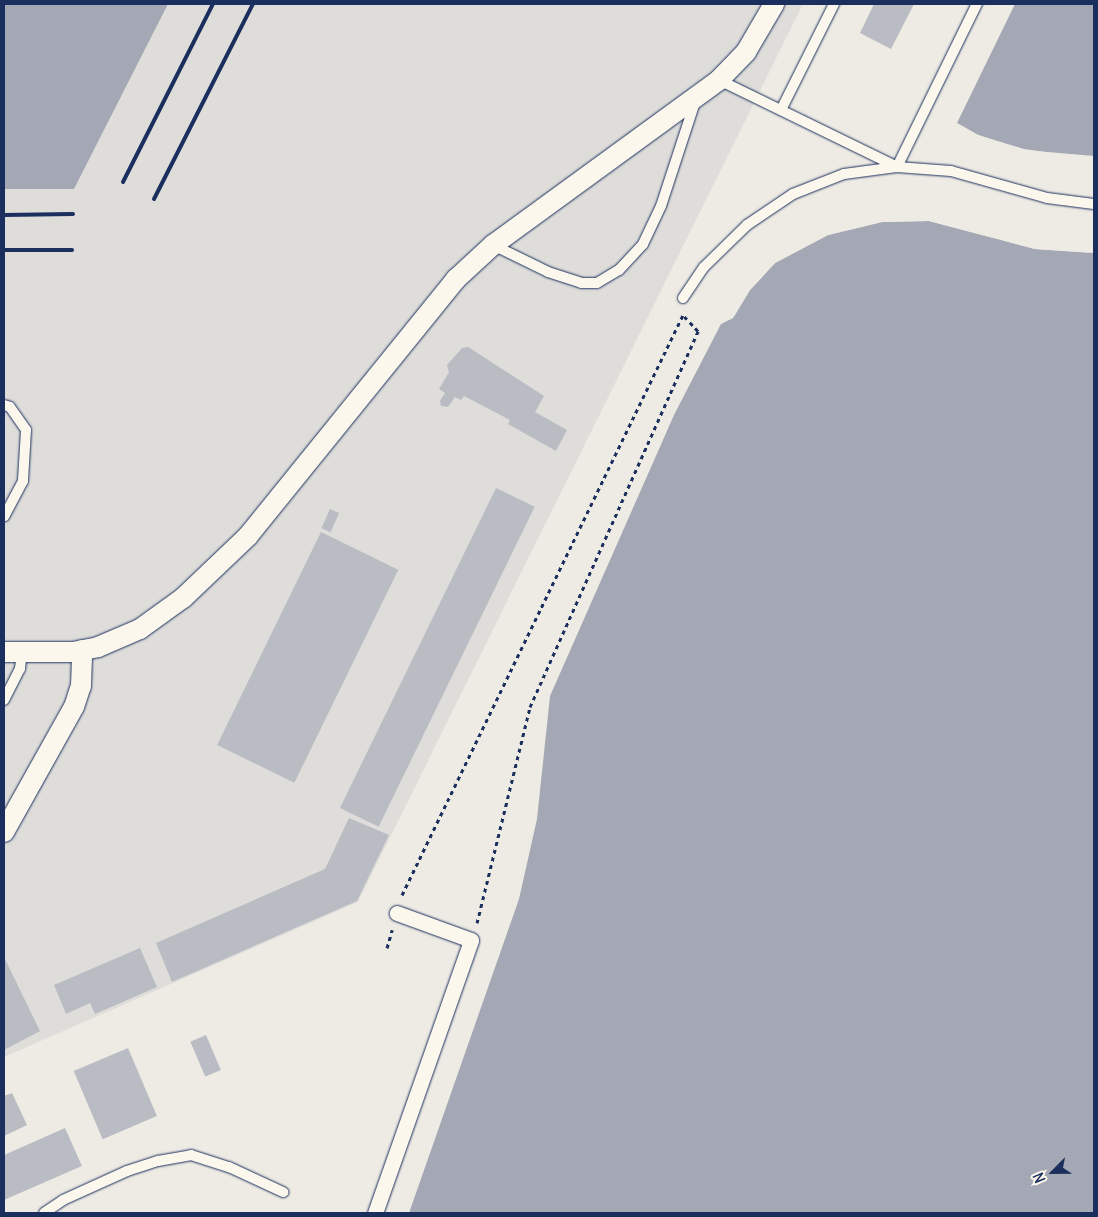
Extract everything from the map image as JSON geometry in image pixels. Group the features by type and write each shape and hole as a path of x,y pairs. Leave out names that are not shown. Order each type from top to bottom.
{"street":[{"path":"13,652 82,650 140,628 183,598 226,559 437,301 493,245 719,80 746,52 774,4"},
{"path":"4,832 74,707 81,686 82,650"},
{"path":"375,1213 471,940 397,913"}],"lane":[{"path":"781,110 834,4"},
{"path":"897,167 977,4"},
{"path":"719,80 897,167"},
{"path":"493,245 548,272 581,283 596,282 619,270 643,244 661,206 696,98"},
{"path":"683,298 715,255 769,208 816,184 844,174 897,167 951,171 1038,196 1094,204"},
{"path":"4,405 10,407 26,430 23,481 4,516"},
{"path":"4,700 20,669 13,652"},
{"path":"44,1213 63,1200 127,1171 158,1161 191,1156 229,1167 283,1192"}],"path":[{"path":"402,896 683,315"},
{"path":"471,940 530,707 698,331"}],"shaded area":[{"path":"4,4 168,4 74,189 4,189"},
{"path":"168,4 803,4 358,902 4,1057 4,189 74,189"},
{"path":"1015,4 1094,4 1094,156 1024,150 978,135 957,123"},
{"path":"929,221 1035,249 1094,253 1094,1213 409,1213 519,899 537,819 550,696 674,415 721,324 733,318 750,290 775,263 828,235 882,222"}],"pier":[{"path":"957,123 978,135 1024,149 1094,159 1024,152 977,137"},
{"path":"881,219 929,219 1001,240 1094,253 1035,249 929,221 882,222 828,235 775,263 750,290 733,318 719,322 731,316 748,288 774,261 827,233"}],"building":[{"path":"874,4 914,4 891,49 860,33"},
{"path":"468,347 544,396 535,412 567,430 556,451 508,424 510,420 464,396 461,400 455,397 448,407 441,406 440,401 445,393 439,389 449,372 447,365 462,348"},
{"path":"496,488 535,507 379,827 340,808"},
{"path":"330,509 339,513 331,532 321,528"},
{"path":"321,532 398,570 294,783 217,745"},
{"path":"349,818 389,835 357,901 172,982 156,943 325,869"},
{"path":"140,948 157,987 95,1014 90,1003 66,1014 54,985"},
{"path":"4,957 40,1031 4,1050"},
{"path":"206,1035 221,1070 205,1077 190,1042"},
{"path":"128,1048 157,1116 103,1139 74,1071"},
{"path":"12,1093 27,1125 4,1136 4,1096"},
{"path":"65,1128 82,1166 4,1200 4,1155"}],"railway":[{"path":"123,182 213,4"},
{"path":"154,199 253,4"},
{"path":"4,215 73,214"},
{"path":"4,250 72,250"}]}
